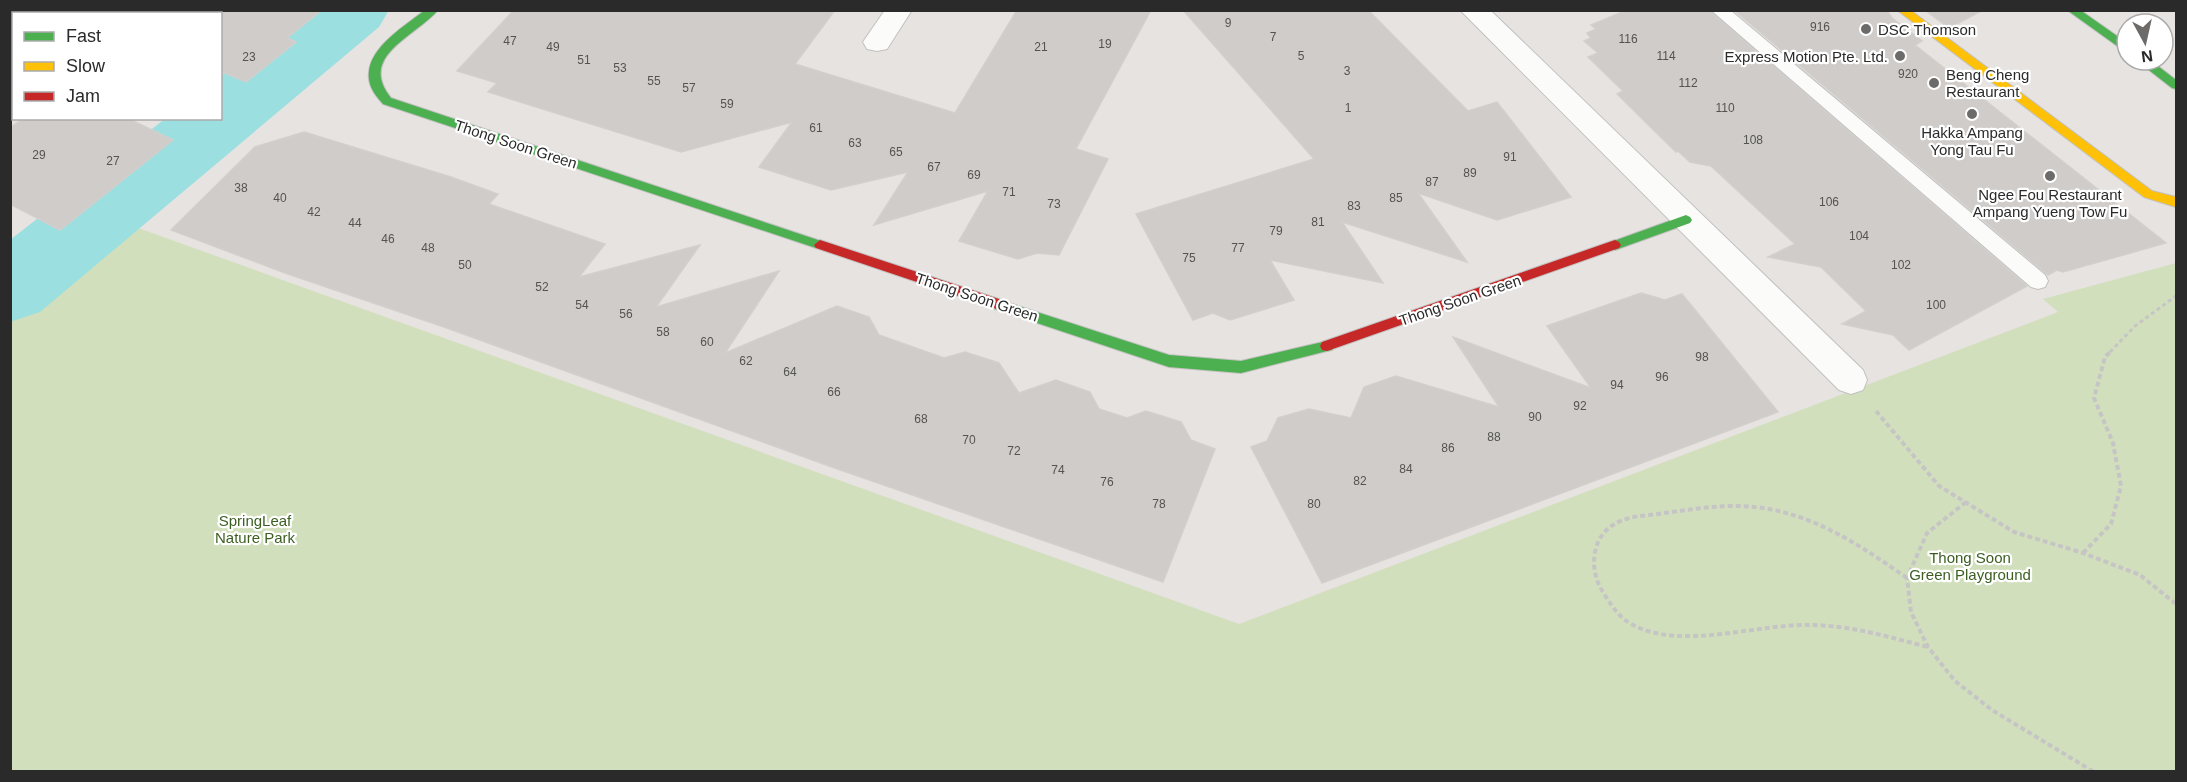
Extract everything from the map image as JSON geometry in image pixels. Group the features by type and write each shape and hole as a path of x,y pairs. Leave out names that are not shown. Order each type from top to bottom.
{"street":[{"name":"Thong Soon Green","path":"433,10 379,57 373,70 372,82 377,93 387,101 1169,361 1241,368 1338,343 1686,220"},
{"path":"877,42 899,10"},
{"path":"1902,10 2148,194 2176,202"},
{"path":"2072,10 2115,40"},
{"path":"1478,12 1686,220 1851,380"},
{"path":"2158,72 2176,85"}],"lane":[{"path":"1719,10 2038,281"}],"path":[{"path":"2083,554 2111,524 2121,486 2113,443 2094,398 2105,357 2135,326 2176,296"},
{"path":"1851,380 1940,486 2014,532 2140,575 2176,604"},
{"path":"1966,502 1928,533 1907,578 1911,612 1928,647 1955,681 1992,710 2094,771"},
{"path":"1907,578 1846,537 1809,517 1770,507 1732,506 1630,516 1611,525 1600,538 1593,556 1595,576 1604,597 1620,614 1641,629 1664,636 1687,636 1777,626 1850,628 1928,647"}],"green space":[{"name":"SpringLeaf Nature Park","path":"116,220 1239,624 2058,312 2043,299 2176,263 2176,771 11,772 11,307"}],"building":[{"path":"220,10 322,10 287,38 296,42 246,82 222,72 222,12"},
{"path":"514,10 835,10 795,64 955,113 1017,10 1151,10 1076,149 1108,159 1059,255 1037,253 1018,259 959,241 988,191 874,225 908,172 831,190 759,167 792,122 681,152 488,92 497,83 457,71"},
{"path":"1183,10 1368,10 1468,111 1497,102 1571,197 1497,220 1418,193 1467,262 1342,222 1383,283 1270,260 1294,300 1230,320 1213,313 1193,320 1136,214 1314,159"},
{"path":"1627,10 1709,10 2027,286 1909,350 1893,335 1842,324 1866,311 1821,267 1768,257 1795,244 1711,166 1690,162 1678,151 1676,152 1617,94 1623,91 1588,57 1598,53 1584,41 1591,38 1587,33 1596,29 1591,25"},
{"path":"1734,10 1887,10 1892,18 1922,41 1915,45 2166,243 2063,272 2057,270 2048,275"},
{"path":"1925,10 1983,10 1949,28"},
{"path":"21,120 131,120 173,140 60,230 10,204 10,128"},
{"path":"304,132 451,177 498,194 489,204 605,244 579,277 700,245 656,307 779,271 725,353 837,306 869,317 879,335 944,358 965,352 999,363 1019,393 1056,380 1090,392 1099,409 1127,418 1146,411 1181,422 1191,440 1215,449 1163,582 829,466 444,327 285,273 171,230 255,147"},
{"path":"1641,293 1665,300 1682,294 1778,412 1322,583 1251,447 1267,441 1278,418 1309,409 1351,418 1364,387 1396,376 1499,407 1453,337 1591,388 1547,326"}],"waterway":[{"path":"222,116 353,10"},
{"path":"10,288 218,120"}],"traffic: fast":[{"path":"433,10 406,30 380,57 374,80 378,90 387,101 820,245"},
{"path":"2072,10 2115,40"},
{"path":"2158,72 2176,85"},
{"path":"1615,245 1686,220"},
{"path":"1000,305 1169,361 1241,367 1327,346"}],"traffic: slow":[{"path":"1902,10 2148,194 2176,202"}],"traffic: jam":[{"path":"820,245 1000,305"},
{"path":"1327,346 1615,245"}],"place":[{"name":"DSC Thomson","path":"1866,29"},
{"name":"Express Motion Pte. Ltd.","path":"1900,56"},
{"name":"Beng Cheng Restaurant","path":"1934,83"},
{"name":"Hakka Ampang Yong Tau Fu","path":"1972,114"},
{"name":"Ngee Fou Restaurant Ampang Yueng Tow Fu","path":"2050,176"}],"park label":[{"name":"Thong Soon Green Playground","path":"1970,566"}]}
